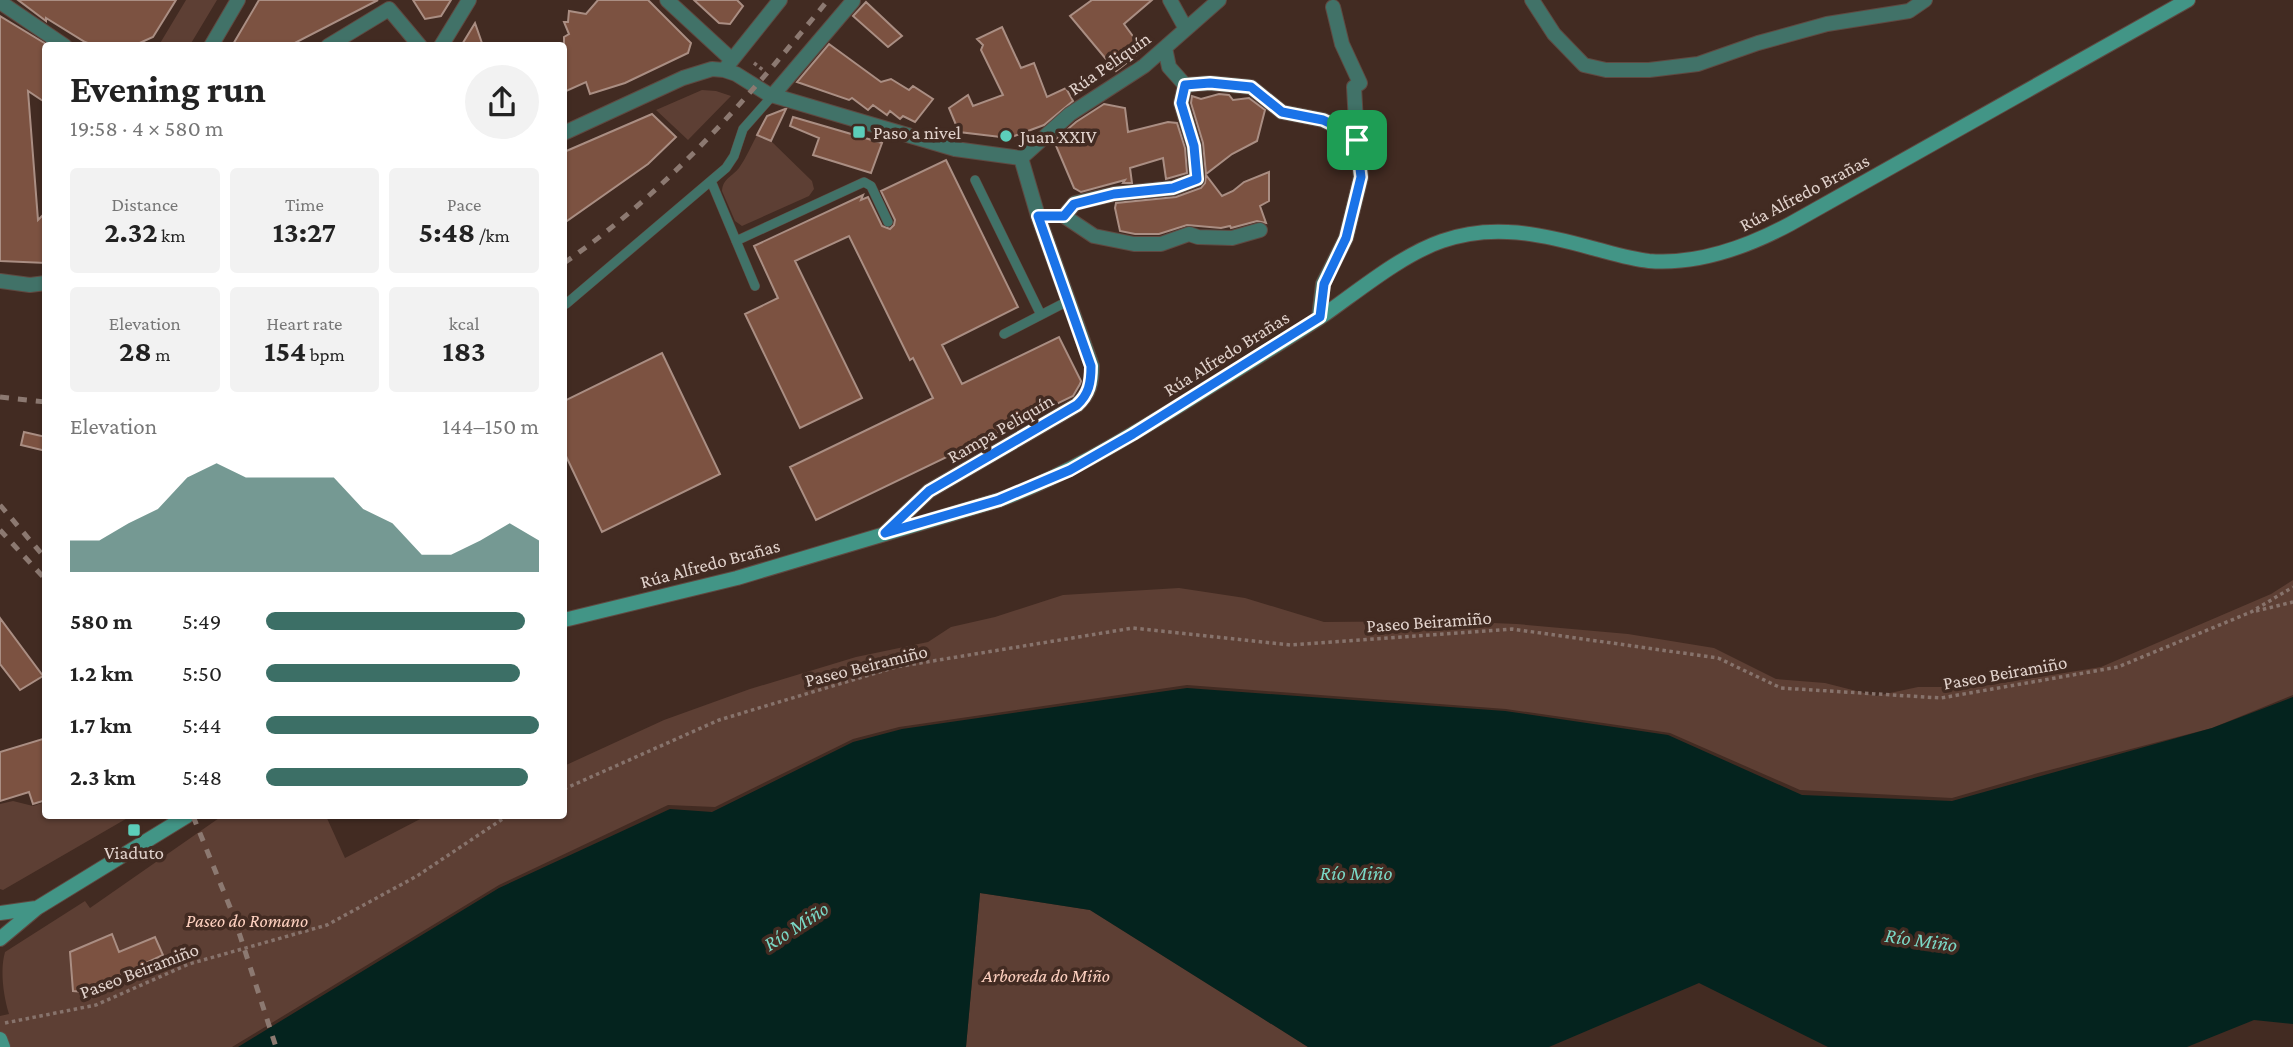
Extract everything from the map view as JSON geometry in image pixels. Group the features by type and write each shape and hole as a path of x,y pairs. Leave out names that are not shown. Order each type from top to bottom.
{"street":[{"path":"213,42 239,0"},
{"path":"443,42 469,0"},
{"path":"667,0 728,65 773,95 956,149 1021,158"},
{"path":"567,132 683,78 728,65 779,0"},
{"path":"1170,0 1186,29"},
{"name":"Rúa Peliquín","path":"1021,158 1070,114 1144,66 1219,0"},
{"path":"1532,0 1554,34 1584,65 1606,69 1649,70 1698,64 1758,43 1827,24 1909,11 1925,0"},
{"name":"Rúa Alfredo Brañas","path":"567,619 737,578 999,500 1070,470 1133,434 1320,317 1410,256 1426,247 1461,235 1483,231 1533,233 1650,261 1696,258 1746,245 1802,218 2188,0"},
{"path":"773,95 853,1"},
{"path":"0,2 59,42"},
{"path":"1320,317 1324,284 1346,238 1361,177 1354,87 1360,83 1342,44 1333,7"},
{"path":"335,42 389,9 417,42"},
{"path":"1165,48 1170,67 1185,85"},
{"path":"1185,85 1210,83 1251,87 1282,112 1323,120 1356,136 1357,140"},
{"path":"1064,216 1074,204 1114,194 1173,188 1197,179 1194,146 1181,103 1185,85"},
{"name":"Rampa Peliquín","path":"885,533 929,491 1077,405 1090,388 1091,366 1038,216 1021,158"},
{"path":"1038,216 1064,216 1094,236 1134,244 1161,243 1189,234 1198,237 1232,238 1260,230"},
{"path":"0,281 30,285 42,284"},
{"path":"0,939 37,908 182,819"},
{"path":"0,913 37,908"},
{"path":"0,1039 2,1047"}],"lane":[{"path":"567,303 726,168 734,156 743,129 773,95"},
{"path":"975,180 1041,316"},
{"path":"711,181 755,286"},
{"path":"736,241 863,182 871,186 888,222"},
{"path":"1004,334 1068,301"}],"path":[{"name":"Paseo Beiramiño","path":"567,788 719,720 896,667 1133,628 1291,645 1513,629 1718,658 1781,688 1941,698 2118,667 2250,612 2293,587"},
{"path":"2250,612 2293,602"},
{"name":"Paseo Beiramiño","path":"0,1024 96,1005 189,964 327,925 417,876 502,819"}],"green space":[{"path":"186,0 217,0 192,42 161,42"},
{"path":"702,90 731,96 688,140 656,110"},
{"path":"757,135 771,141 812,181 814,189 809,196 742,226 735,221 722,191 724,183 739,168"},
{"name":"Paseo do Romano","path":"2293,580 2293,695 2212,728 1952,798 1800,790 1670,733 1617,725 1506,709 1187,685 899,727 853,739 715,807 668,805 499,885 232,1047 0,1047 0,1016 9,1014 3,982 5,952 85,901 90,908 218,819 327,819 345,858 420,819 567,819 567,765 664,720 750,689 856,657 928,642 951,627 995,617 1063,595 1179,588 1245,598 1324,622 1444,621 1517,624 1628,634 1714,648 1776,679 1825,683 1876,696 1918,687 1977,687 2101,667 2271,594"},
{"path":"13,801 33,806 42,803 42,819 126,819 3,890 0,889 0,804"},
{"name":"Arboreda do Miño","path":"980,893 1090,910 1308,1047 966,1047"}],"water":[{"name":"Río Miño","path":"1187,688 1505,711 1668,735 1802,795 1952,801 2212,728 2293,697 2293,1024 2254,1020 2187,1047 1828,1047 1699,983 1549,1047 1308,1047 1090,910 980,893 966,1047 238,1047 499,888 670,809 712,812 853,742 902,729"}],"building":[{"path":"18,0 176,0 153,37 142,42 85,42 46,18 46,21"},
{"path":"259,0 378,0 297,42 234,42"},
{"path":"413,0 451,0 441,16 425,19"},
{"path":"598,0 648,0 691,43 688,53 625,83 590,94 586,82 567,91 567,42 564,42 564,37 569,34 564,22 568,22 569,11 586,14"},
{"path":"694,0 737,0 743,6 730,24 719,23"},
{"path":"1092,0 1152,0 1124,24 1143,50 1116,71 1070,16"},
{"path":"866,2 902,36 888,47 853,16"},
{"path":"0,16 43,42 42,100 28,91 38,220 42,216 42,263 0,261"},
{"path":"475,23 482,42 463,42"},
{"path":"1002,27 1021,68 1034,63 1047,97 1066,88 1073,101 1044,125 1009,138 959,132 949,108 968,95 973,106 1003,95 981,50 983,45 977,39"},
{"path":"829,44 881,82 891,79 909,90 913,86 933,99 915,122 903,116 900,119 890,111 887,115 873,105 868,110 852,98 849,100 797,82"},
{"path":"1219,94 1229,95 1233,100 1249,98 1265,110 1257,141 1232,154 1206,174 1203,143 1191,103 1192,96 1201,99"},
{"path":"1104,104 1125,108 1128,132 1168,122 1177,123 1185,148 1187,173 1166,179 1163,158 1130,168 1132,183 1123,183 1125,180 1081,192 1074,188 1054,141 1076,122"},
{"path":"786,109 771,141 757,135 767,116"},
{"path":"652,114 676,137 648,164 567,221 567,151"},
{"path":"793,117 882,143 871,173 813,155 819,138 790,126"},
{"path":"946,160 1018,307 942,345 962,384 1059,337 1081,381 1080,384 1073,396 816,520 790,467 933,398 913,358 910,360 849,236 795,261 862,398 800,428 745,314 778,298 754,246 863,195 861,200 868,197 882,226 890,229 895,220 881,191"},
{"path":"1269,172 1269,201 1260,206 1266,223 1257,221 1231,228 1187,225 1159,234 1120,231 1116,203 1176,197 1201,188 1206,175 1222,196 1244,182"},
{"path":"662,353 720,474 602,532 567,458 567,400"},
{"path":"24,432 42,436 42,450 21,445"},
{"path":"0,618 42,677 20,690 0,664"},
{"path":"42,739 42,801 33,804 29,792 0,801 0,752"},
{"path":"112,934 119,952 155,937 163,955 85,992 73,991 70,952"}],"railway":[{"path":"567,261 638,206 672,174 737,107 828,0"},
{"path":"0,397 42,402"},
{"path":"0,505 42,554"},
{"path":"0,530 42,576"},
{"path":"194,819 234,917 276,1047"}],"place":[{"name":"Paso a nivel","path":"859,132"},
{"name":"Juan XXIV","path":"1006,136"},
{"name":"Viaduto","path":"134,830"}],"route":[{"path":"1210,83 1251,87 1282,112 1323,120 1356,136 1357,140 1361,177 1346,238 1324,284 1320,317 1133,434 1070,470 1033,488 999,500 885,533 929,491 1077,405 1084,398 1090,388 1091,366 1038,216 1064,216 1074,204 1114,194 1173,188 1197,179 1194,146 1181,103 1185,85 1210,83"}]}
